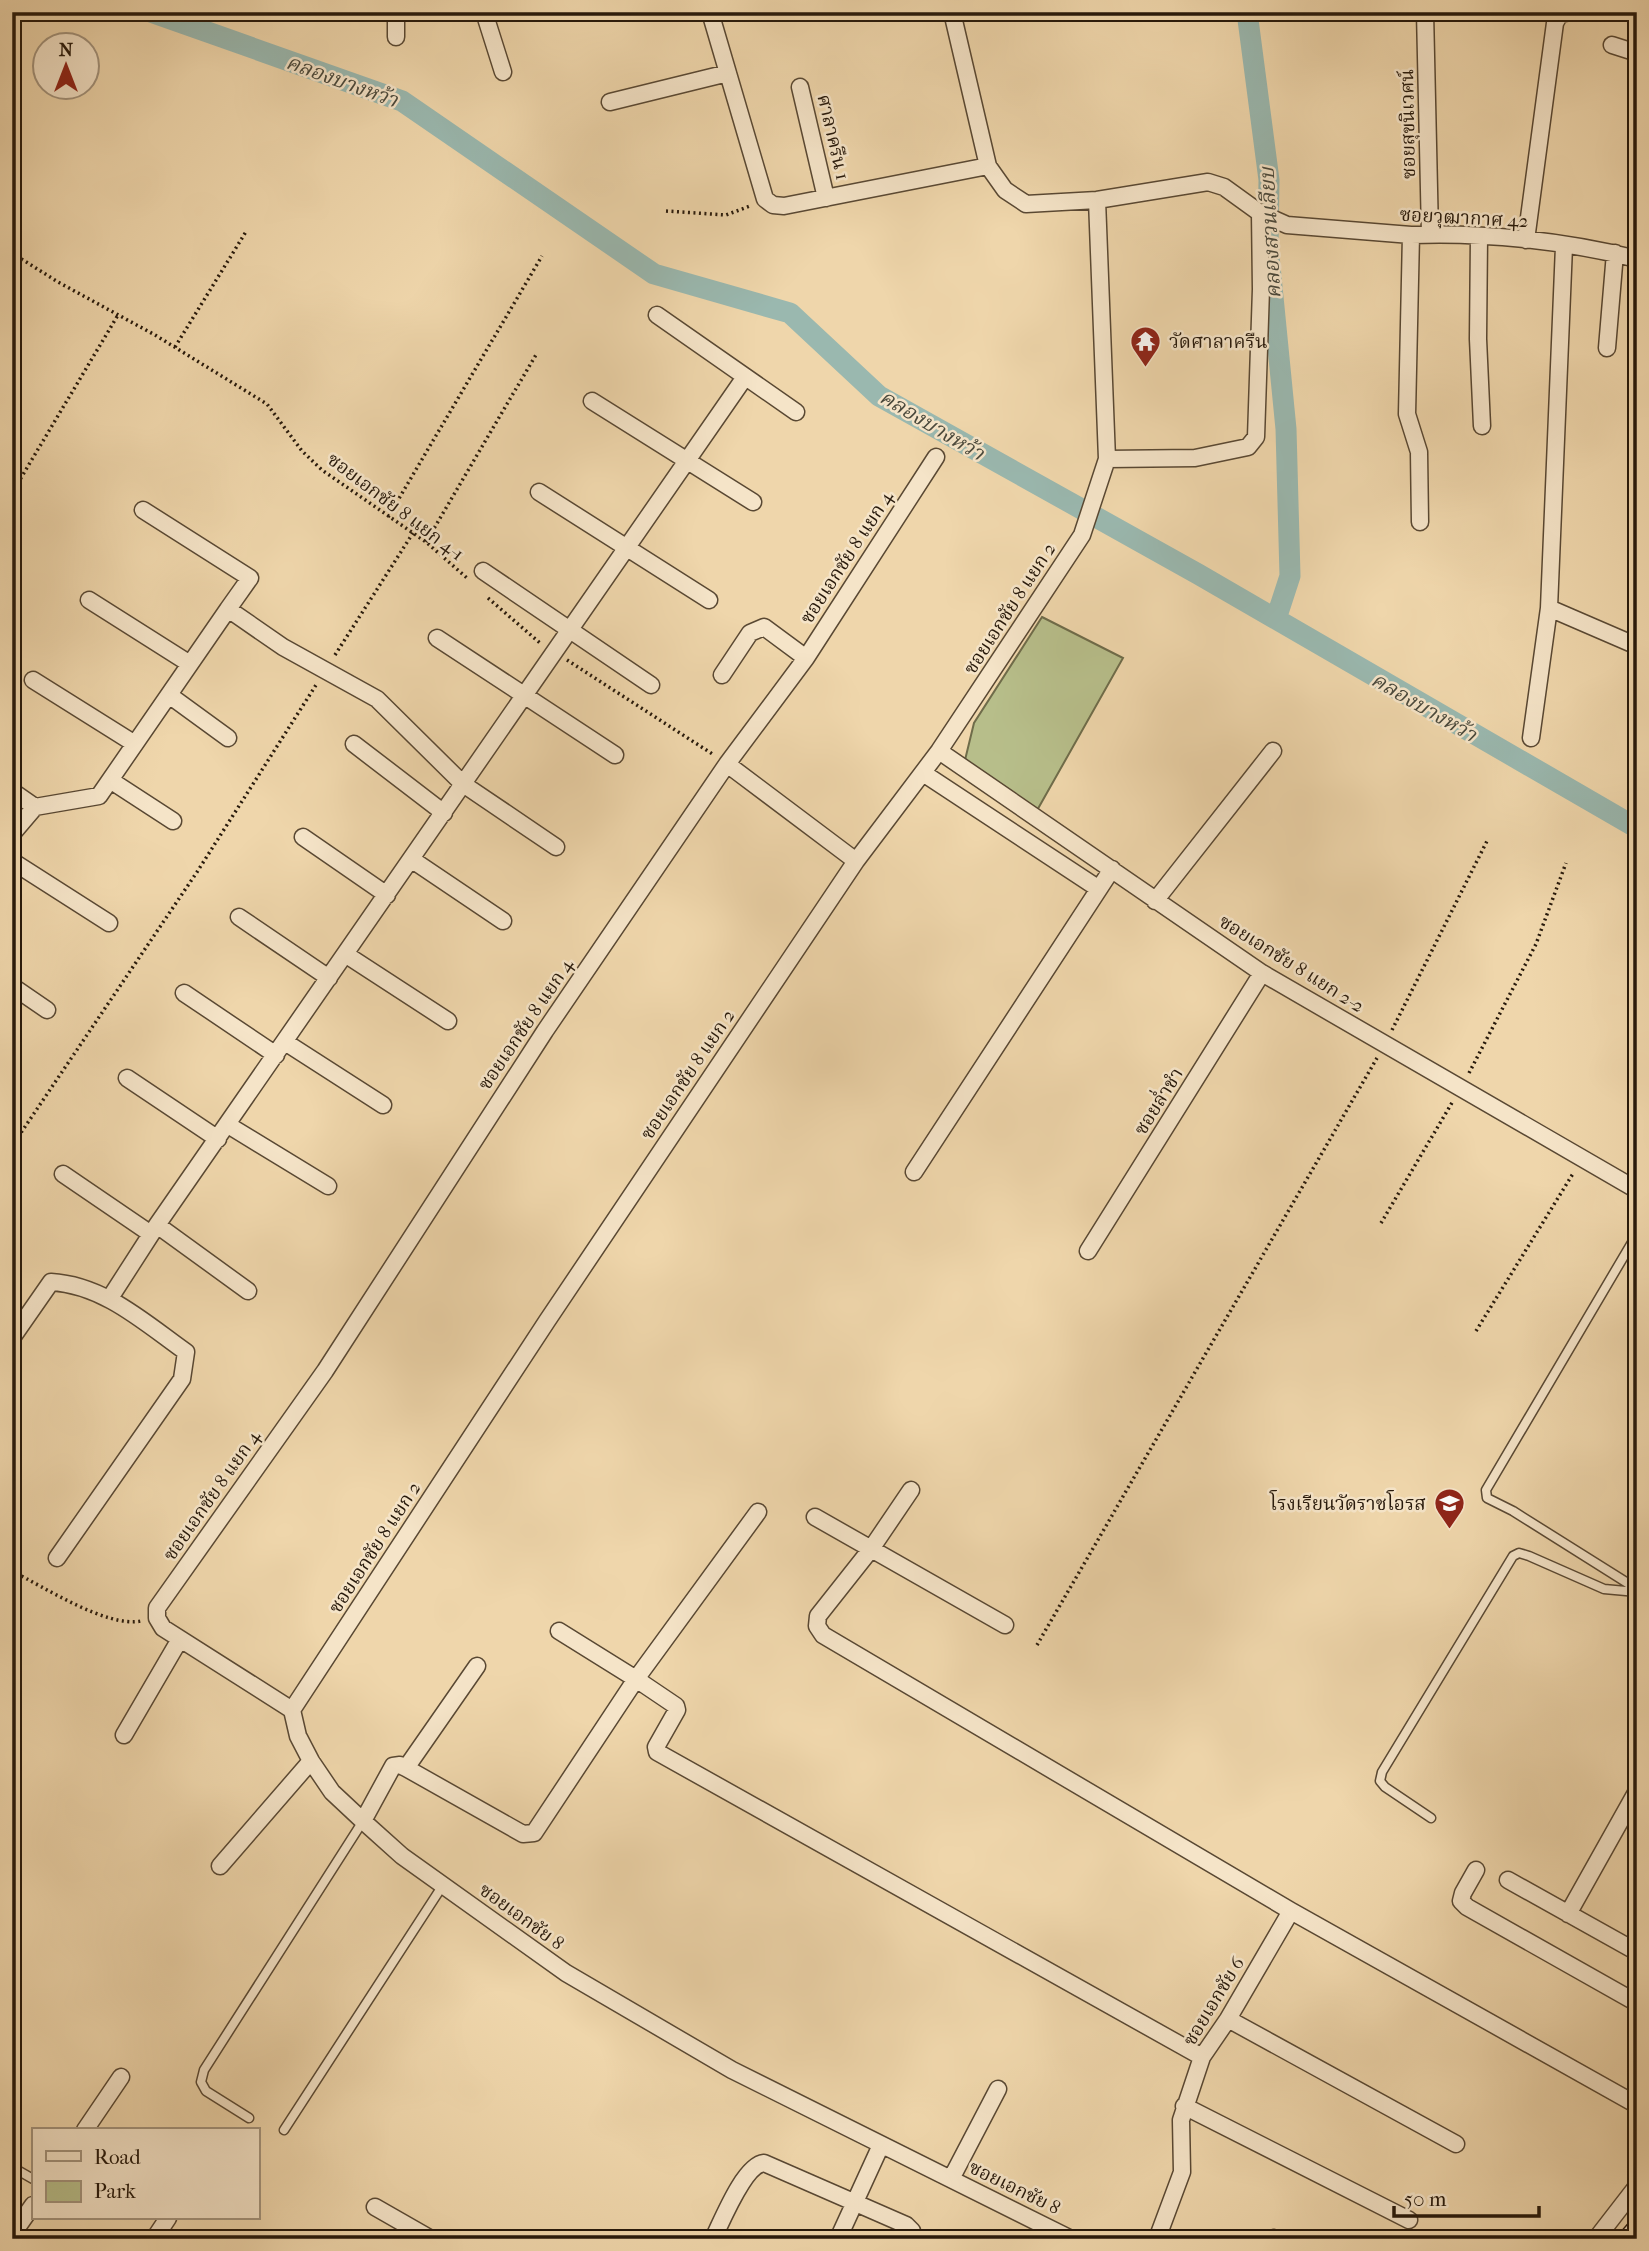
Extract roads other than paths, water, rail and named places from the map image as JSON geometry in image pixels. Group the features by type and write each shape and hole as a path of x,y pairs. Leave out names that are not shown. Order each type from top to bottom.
{"street":[{"path":"396,12 396,37"},
{"path":"484,12 503,72"},
{"path":"710,12 765,200 773,205 784,206 988,166 953,12"},
{"name":"ซอยสุขนิเวศน์","path":"1425,12 1430,234"},
{"path":"1526,240 1555,23 1560,14 1571,12"},
{"path":"1612,45 1637,52"},
{"path":"610,102 728,73"},
{"name":"ศาลาครืน 1","path":"800,87 826,198"},
{"name":"ซอยวุฒากาศ 42","path":"988,166 1005,191 1026,204 1097,200 1208,182 1224,187 1263,214 1287,225 1410,235 1526,240 1615,253 1637,259"},
{"name":"ซอยเอกชัย 8 แยก 2","path":"292,1710 547,1321 856,861 939,751 1082,534 1107,459 1097,200"},
{"path":"1107,459 1195,458 1248,447 1253,443 1256,437 1263,214"},
{"path":"1410,235 1407,414 1419,452 1420,522"},
{"path":"1479,237 1478,339 1482,426"},
{"path":"1531,738 1549,608 1564,246"},
{"path":"1607,348 1615,253"},
{"path":"657,315 796,412"},
{"path":"110,1298 154,1229 745,377"},
{"path":"592,401 753,502"},
{"name":"ซอยเอกชัย 8 แยก 4","path":"180,1639 163,1629 157,1618 157,1608 325,1371 545,1031 727,764 806,658 936,457"},
{"path":"539,492 709,600"},
{"path":"12,834 35,807 99,796 250,578 143,510"},
{"path":"483,571 651,685"},
{"path":"89,600 190,664"},
{"path":"1549,608 1637,646"},
{"path":"228,609 283,647 377,699 463,784 556,846"},
{"path":"722,675 750,633 764,627 806,658"},
{"path":"437,638 615,755"},
{"path":"33,680 135,744"},
{"path":"169,695 228,738"},
{"path":"354,744 444,813"},
{"name":"ซอยเอกชัย 8 แยก 2-2","path":"939,751 1262,973 1581,1159 1635,1183"},
{"path":"1155,901 1273,751"},
{"path":"727,764 856,861"},
{"path":"923,773 1099,889"},
{"path":"110,780 173,821"},
{"path":"12,792 35,807"},
{"path":"303,837 387,895"},
{"path":"411,859 503,921"},
{"path":"12,861 108,923"},
{"path":"914,1172 1112,869"},
{"path":"239,917 329,978"},
{"path":"345,954 448,1021"},
{"name":"ซอยล่ำชำ","path":"1088,1251 1262,973"},
{"path":"12,986 47,1010"},
{"path":"184,993 383,1105"},
{"path":"127,1078 218,1139"},
{"path":"228,1125 328,1186"},
{"path":"63,1174 154,1229 248,1291"},
{"path":"12,1338 51,1282 69,1283 110,1298 186,1352 181,1379 57,1558"},
{"path":"911,1490 871,1549 818,1616 817,1626 823,1635 1291,1911 1637,2105"},
{"path":"363,1821 393,1766 400,1765 523,1835 534,1833 636,1679 758,1512"},
{"path":"816,1517 1005,1625"},
{"path":"559,1631 676,1706 677,1710 656,1747 659,1754 1202,2057"},
{"path":"124,1735 180,1639 292,1710"},
{"path":"406,1768 477,1666"},
{"name":"ซอยเอกชัย 8","path":"292,1710 298,1737 331,1791 402,1856 566,1973 732,2070 1071,2239"},
{"path":"220,1866 311,1761"},
{"path":"1568,1914 1634,1801"},
{"path":"1476,1870 1462,1893 1461,1901 1466,1907 1637,2003"},
{"path":"1508,1880 1637,1952"},
{"name":"ซอยเอกชัย 6","path":"1157,2239 1182,2172 1181,2120 1202,2057 1228,2019 1291,1911"},
{"path":"1228,2019 1456,2144"},
{"path":"86,2128 121,2077"},
{"path":"951,2179 998,2089"},
{"path":"1184,2106 1409,2220"},
{"path":"838,2239 881,2145"},
{"path":"713,2239 737,2191 757,2164 764,2163 906,2225 912,2231 913,2239"},
{"path":"1596,2239 1637,2186"},
{"path":"12,2235 32,2206"},
{"path":"375,2207 431,2239"},
{"path":"154,2239 167,2220"}],"lane":[{"path":"1637,1234 1486,1490 1487,1498 1513,1511 1637,1590"},
{"path":"1431,1818 1385,1787 1380,1781 1382,1772 1513,1556 1519,1553 1529,1556 1604,1589 1637,1590"},
{"path":"249,2118 206,2091 201,2082 204,2070 363,1821"},
{"path":"284,2130 443,1885"},
{"path":"12,2167 32,2178"},
{"path":"1274,2234 1284,2239"}],"waterway":[{"name":"คลองบางหว้า","path":"151,12 402,101 654,274 790,313 879,396 1198,574 1637,828"},
{"name":"คลองสวนเลียบ","path":"1247,12 1269,180 1268,246 1286,429 1290,576 1276,619"}],"railway":[{"path":"1619,2239 1637,2218"}],"place":[{"name":"วัดศาลาครืน","path":"1146,368"},
{"name":"โรงเรียนวัดราชโอรส","path":"1449,1530"}]}
